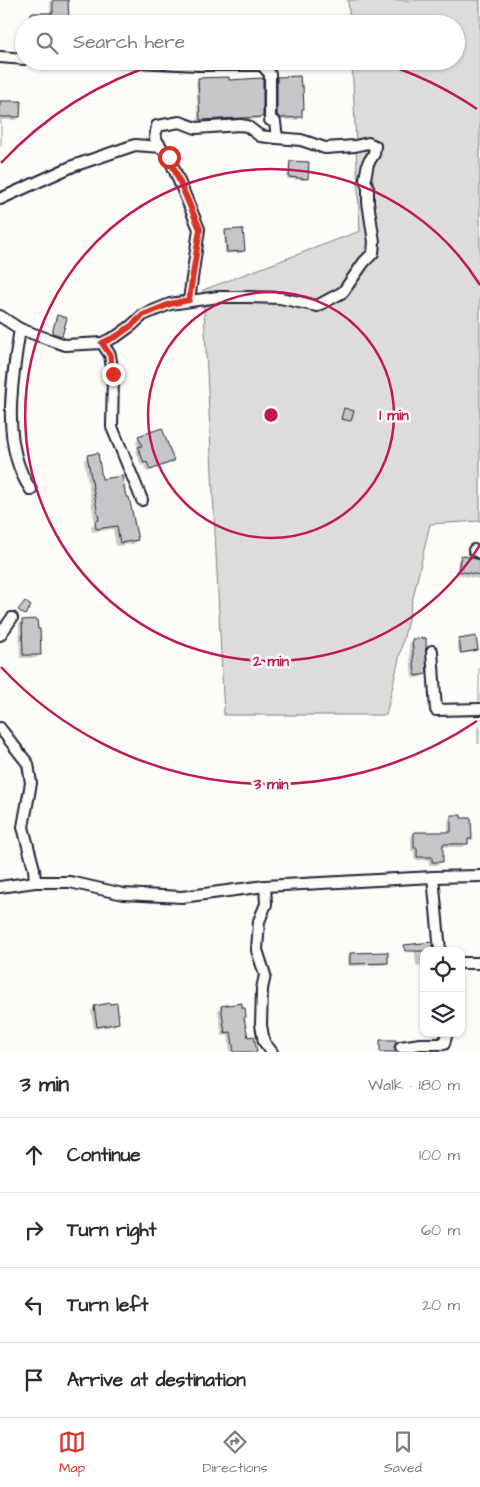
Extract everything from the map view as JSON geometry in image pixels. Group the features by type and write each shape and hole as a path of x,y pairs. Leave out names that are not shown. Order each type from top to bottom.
{"street":[{"path":"0,58 15,59"},
{"path":"0,66 15,61"},
{"path":"266,70 270,74 270,120 275,122 277,138"},
{"path":"0,316 20,329 65,345 102,343 117,336 143,315 170,304 189,300 218,297 280,298 317,306 343,292 364,262 373,253 374,242 368,202 368,188 365,179 368,163 374,154 375,146 368,142 355,146 324,148 301,140 260,136 247,126 240,124 196,128 180,122 158,126 155,138 169,157 200,229 189,300"},
{"path":"0,199 73,166 135,145 160,147"},
{"path":"20,329 10,419 12,445 21,476 31,490"},
{"path":"102,343 110,355 113,374 112,427 142,500"},
{"path":"0,635 12,618"},
{"path":"432,652 436,710 480,709"},
{"path":"0,728 28,764 31,783 23,827 34,869 35,882"},
{"path":"0,887 35,882 70,882 123,894 182,897 264,886 480,876"},
{"path":"433,877 440,947"},
{"path":"264,886 266,904 259,921 257,950 265,975 262,989 264,1042 272,1052"},
{"path":"465,963 480,963"},
{"path":"401,1047 420,1044 444,1044 446,1037"}],"shaded area":[{"path":"348,0 480,0 480,521 430,524 386,715 224,715 203,290 360,231 352,70 465,70 465,15 349,15"}],"building":[{"path":"53,0 68,0 69,15 31,15 31,13 53,13"},
{"path":"300,76 301,86 303,86 304,109 302,109 302,117 281,118 277,115 277,77"},
{"path":"229,77 229,80 263,78 263,117 200,120 198,78"},
{"path":"0,101 21,101 20,117 0,117"},
{"path":"290,161 309,162 308,179 289,177"},
{"path":"243,229 245,251 227,252 225,230"},
{"path":"57,315 67,318 62,336 52,333"},
{"path":"344,408 354,411 351,421 341,419"},
{"path":"162,428 174,461 150,470 147,462 144,463 138,447 142,446 138,436"},
{"path":"98,453 102,479 122,476 126,497 129,497 138,540 120,543 117,526 96,529 95,521 99,520 87,455"},
{"path":"461,555 480,560 480,575 458,571"},
{"path":"25,601 31,606 25,615 18,610"},
{"path":"37,619 38,629 40,629 41,655 23,655 22,620"},
{"path":"476,636 478,650 461,653 459,639"},
{"path":"426,638 427,674 415,676 412,639"},
{"path":"451,815 471,818 472,839 468,839 468,844 443,844 443,862 432,862 432,857 417,857 417,848 414,848 414,832 451,832"},
{"path":"432,942 433,947 420,947 420,951 405,951 404,945"},
{"path":"388,952 388,963 350,964 350,953"},
{"path":"117,1003 119,1023 97,1027 94,1006"},
{"path":"242,1003 242,1008 245,1008 246,1017 244,1018 248,1037 254,1036 257,1052 234,1052 231,1032 225,1033 221,1006"},
{"path":"380,1040 396,1040 394,1048 396,1052 380,1052"}],"route":[{"path":"113,374 110,355 102,343 117,336 143,315 170,304 189,300 200,229 169,157"}]}
